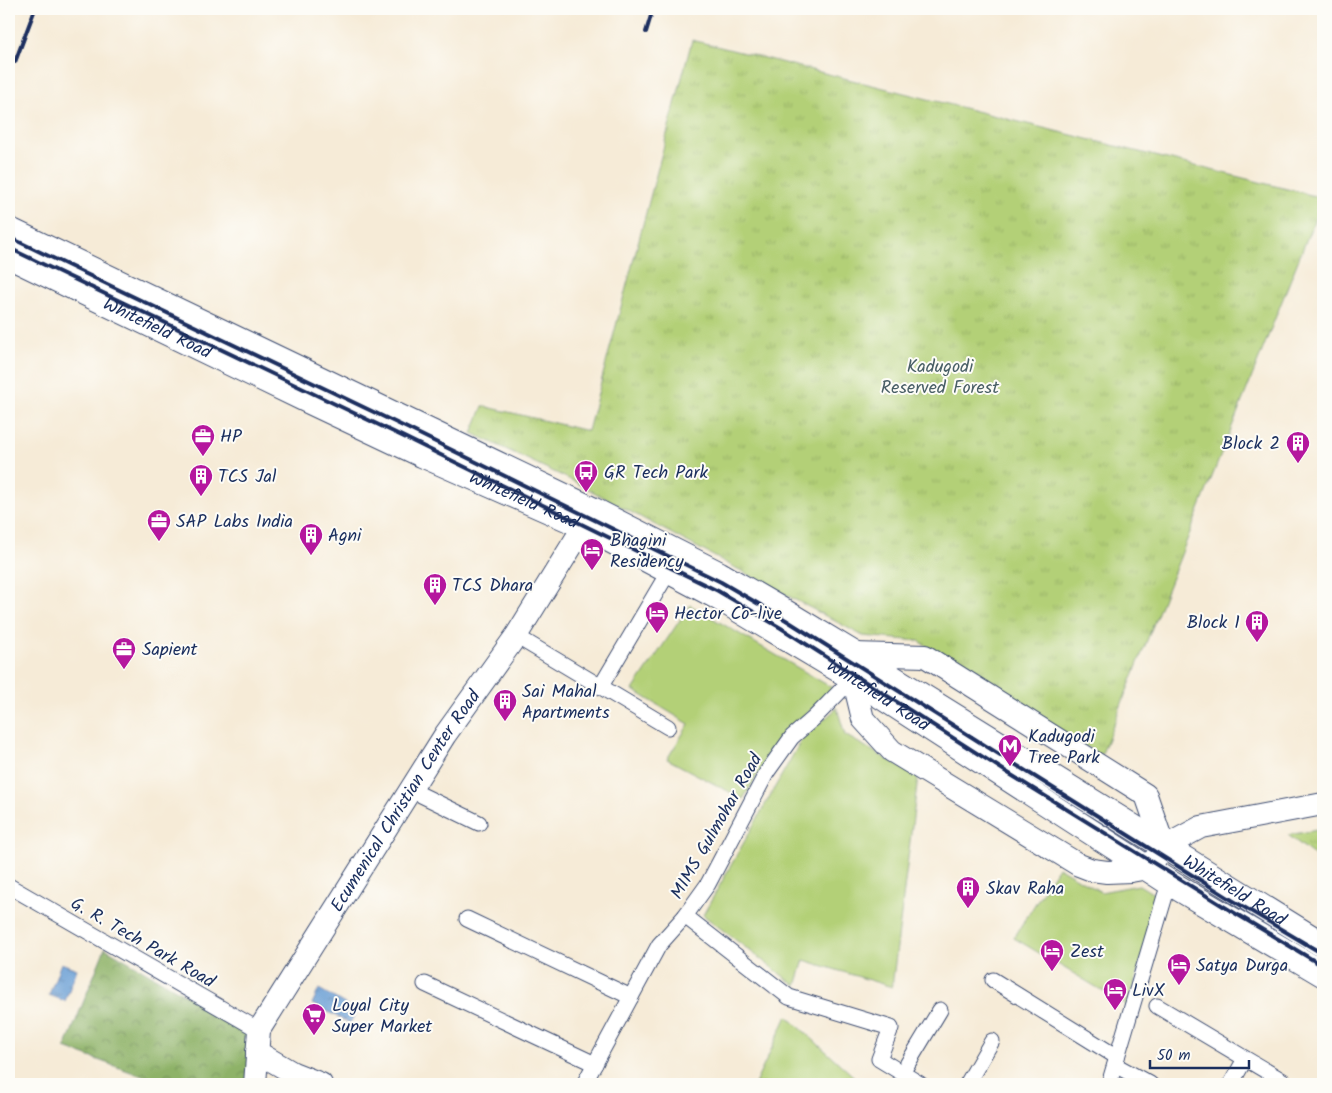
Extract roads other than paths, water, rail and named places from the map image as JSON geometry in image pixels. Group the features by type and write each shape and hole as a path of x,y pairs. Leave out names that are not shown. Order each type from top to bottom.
{"main road":[{"name":"Whitefield Road","path":"9,230 593,510 719,574 854,654 1323,945"},
{"name":"Whitefield Road","path":"9,256 423,455 584,526 669,571 778,632 853,678 1170,883 1323,974"}],"street":[{"name":"Ecumenical Christian Center Road","path":"255,1084 258,1041 445,736 516,636 584,526"},
{"path":"601,686 669,571"},
{"path":"516,636 668,727"},
{"path":"854,654 925,656 1146,795 1164,847"},
{"path":"853,678 863,718 892,750 1079,865 1092,870 1131,872 1148,868 1164,847 1201,827 1323,804"},
{"name":"MIMS Gulmohar Road","path":"584,1084 659,945 685,916 708,884 767,772 792,737 814,718 853,678"},
{"path":"411,790 479,823"},
{"path":"1164,847 1210,840 1323,817"},
{"path":"1109,1084 1170,883"},
{"name":"G. R. Tech Park Road","path":"9,886 258,1041"},
{"path":"685,916 789,997 891,1028 878,1059 920,1084"},
{"path":"467,919 631,997"},
{"path":"993,980 1150,1084"},
{"path":"425,984 595,1064"},
{"path":"1156,1006 1288,1084"},
{"path":"902,1074 940,1010"},
{"path":"258,1041 293,1073 321,1084"},
{"path":"967,1084 992,1041"},
{"path":"1231,1084 1245,1059"}],"water":[{"path":"61,963 77,969 65,1001 49,995"},
{"path":"319,989 357,1011 350,1023 312,1004"}],"railway":[{"path":"15,62 35,9"},
{"path":"646,32 653,9"},
{"path":"9,237 407,428 721,582 786,620 1232,900 1323,954"},
{"path":"9,248 404,437 718,591 781,628 1008,773 1323,966"}],"place":[{"name":"HP","path":"203,457"},
{"name":"Block 2","path":"1298,464"},
{"name":"GR Tech Park","path":"586,493"},
{"name":"TCS Jal","path":"201,497"},
{"name":"SAP Labs India","path":"159,542"},
{"name":"Agni","path":"311,556"},
{"name":"Bhagini Residency","path":"592,571"},
{"name":"TCS Dhara","path":"435,606"},
{"name":"Hector Co-live","path":"657,634"},
{"name":"Block 1","path":"1257,643"},
{"name":"Sapient","path":"124,670"},
{"name":"Sai Mahal Apartments","path":"505,722"},
{"name":"Kadugodi Tree Park","path":"1010,767"},
{"name":"Skav Raha","path":"968,909"},
{"name":"Zest","path":"1052,972"},
{"name":"Satya Durga","path":"1179,986"},
{"name":"LivX","path":"1115,1011"},
{"name":"Loyal City Super Market","path":"314,1036"}],"park label":[{"name":"Kadugodi Reserved Forest","path":"940,376"}]}
